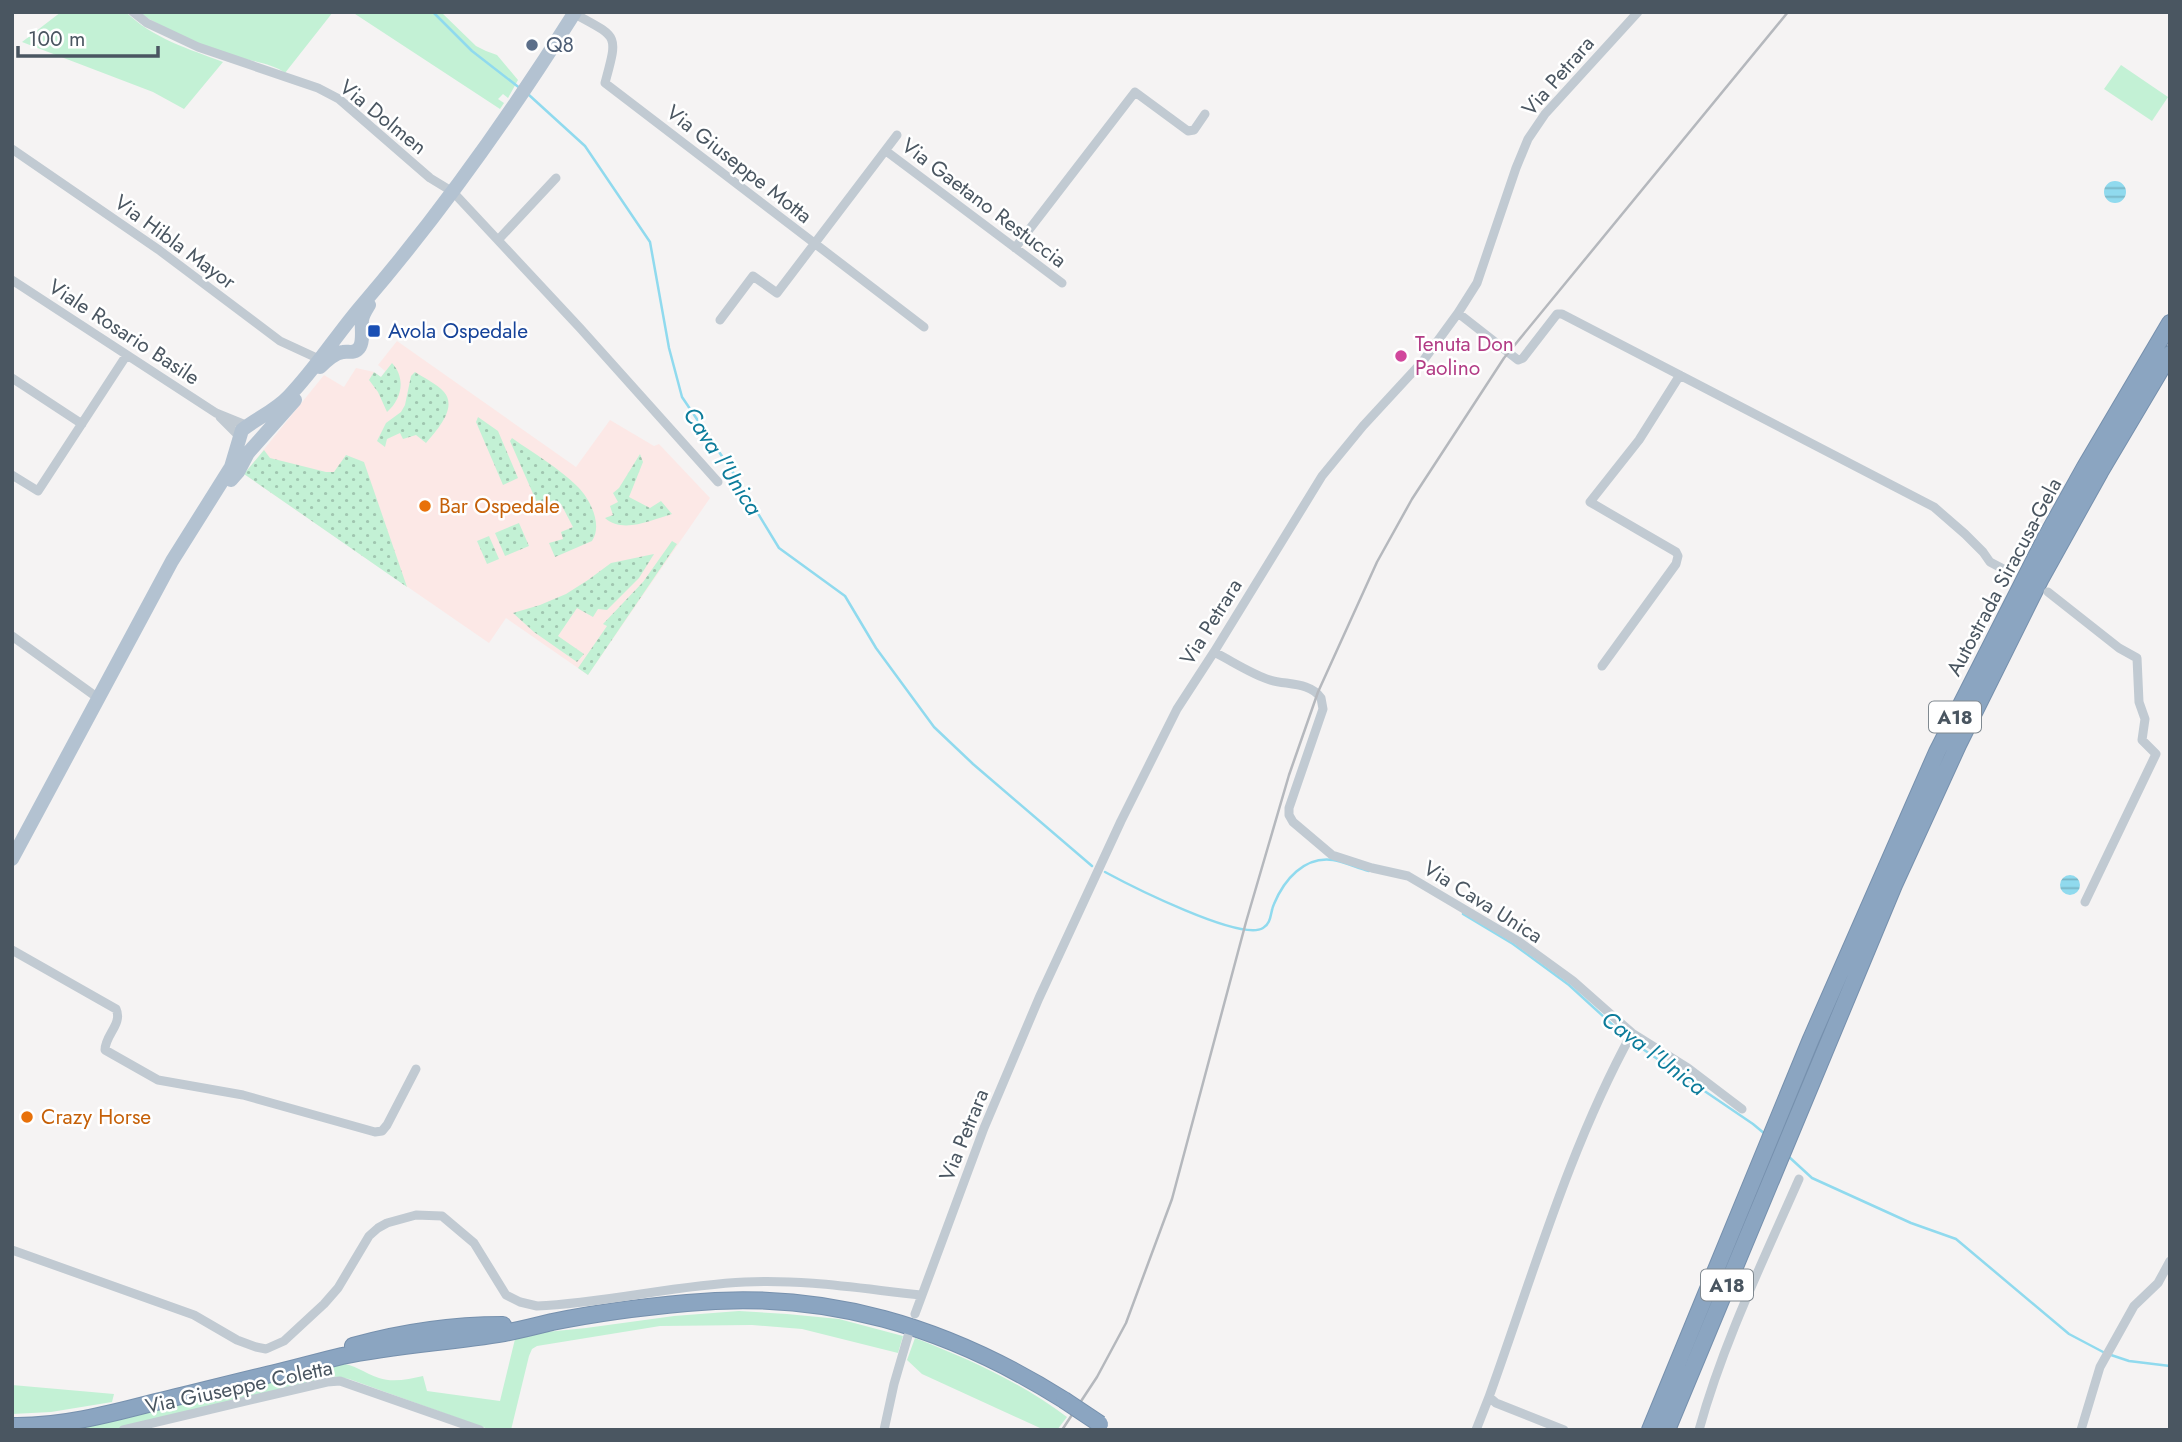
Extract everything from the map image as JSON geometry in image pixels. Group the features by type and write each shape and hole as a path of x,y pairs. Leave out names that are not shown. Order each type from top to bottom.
{"highway":[{"name":"Autostrada Siracusa-Gela","path":"1699,1310 1873,895 1937,751 2052,527 2170,323"},
{"name":"Autostrada Siracusa-Gela","path":"1669,1430 1894,885 1958,745 2041,578 2170,354"},
{"path":"12,1426 79,1420 342,1356 507,1332 555,1322 686,1303 727,1300 794,1301 828,1306 882,1317 946,1338 1021,1374 1105,1427"},
{"path":"1639,1430 1667,1365 1699,1310"},
{"name":"A18","path":"1650,1430 1699,1310"},
{"path":"12,1419 54,1416 106,1407 404,1333 458,1325 555,1322"}],"main road":[{"path":"12,859 172,561 231,467 244,432 289,396 380,286 453,192 575,13"},
{"path":"209,504 238,472 248,453 328,359 344,351 356,351 361,345 363,316 380,286"},
{"path":"340,334 353,329 361,337"},
{"path":"340,334 338,345 344,351"},
{"path":"244,432 247,446 258,443"}],"street":[{"name":"Via Dolmen","path":"133,12 147,23 198,47 318,88 339,99 430,178 453,192 718,482"},
{"name":"Via Petrara","path":"915,1314 984,1128 1039,998 1121,821 1177,709 1322,476 1363,426 1423,361 1458,313 1484,267 1528,139 1545,114 1638,12"},
{"name":"Via Giuseppe Motta","path":"575,13 606,31 612,39 614,48 606,83 924,327"},
{"path":"1015,248 1136,93 1188,131 1194,130 1205,114"},
{"path":"720,320 753,275 777,293 897,135"},
{"name":"Via Hibla Mayor","path":"12,149 159,250 280,341 319,359"},
{"name":"Via Gaetano Restuccia","path":"886,150 1062,284"},
{"path":"498,240 556,178"},
{"name":"Viale Rosario Basile","path":"12,280 244,432"},
{"path":"1458,313 1518,359 1524,358 1557,314 1562,314 1934,507 1965,534 1990,562 2009,572"},
{"path":"12,475 38,491 126,356"},
{"path":"1601,666 1676,564 1678,556 1676,552 1590,502 1639,440 1680,375"},
{"path":"12,378 82,424"},
{"path":"2048,592 2137,659 2139,702 2145,719 2142,740 2156,754 2085,902"},
{"path":"12,636 98,698"},
{"name":"Via Cava Unica","path":"1214,652 1269,679 1318,692 1321,698 1323,709 1289,808 1289,816 1293,822 1332,855 1372,869 1408,876 1518,941 1573,981 1632,1033 1688,1068 1742,1109"},
{"path":"12,950 116,1009 119,1013 118,1019 105,1049 158,1080 243,1095 375,1132 382,1131 387,1125 416,1069"},
{"path":"1476,1430 1547,1225 1603,1091 1632,1033"},
{"path":"1699,1430 1705,1407 1743,1308 1799,1179"},
{"path":"12,1250 194,1315 237,1340 265,1349 284,1340 324,1304 338,1288 369,1236 387,1223 416,1215 442,1216 467,1235 482,1253 506,1295 537,1306 745,1282 791,1282 921,1295"},
{"path":"2081,1430 2100,1367 2134,1306 2158,1283 2170,1261"},
{"path":"884,1430 908,1336"},
{"name":"Via Giuseppe Coletta","path":"123,1430 340,1381 480,1430"},
{"path":"1489,1397 1496,1403 1564,1430"}],"shaded area":[{"path":"397,341 576,467 610,420 654,446 659,444 710,498 588,675 506,618 489,643 244,474 324,375 344,387 356,368 374,372 381,377 385,371 378,365"}],"green space":[{"path":"61,12 126,12 159,36 223,62 184,109 153,92 22,42"},
{"path":"137,12 333,12 285,73 204,46"},
{"path":"352,12 441,12 476,46 497,55 518,80 508,98 503,94 498,99 504,103 500,109"},
{"path":"2121,65 2168,97 2152,121 2104,89"},
{"path":"392,363 401,382 399,395 387,412 369,380 374,372 381,377"},
{"path":"415,372 444,392 448,398 447,412 426,443 416,435 403,439 400,433 387,439 385,447 377,441 386,423 401,412 405,405 411,376"},
{"path":"478,417 498,431 518,478 503,485 476,422"},
{"path":"512,438 563,473 582,492 591,505 596,520 592,541 555,557 549,543 563,539 561,532 573,527 561,504 545,502 538,505 510,441"},
{"path":"264,450 270,458 326,472 334,472 346,455 364,462 407,587 244,474"},
{"path":"640,454 643,462 629,497 650,508 661,501 672,514 637,524 612,523 605,518 613,515 610,506 618,502 613,493"},
{"path":"519,523 529,546 505,556 495,533"},
{"path":"489,536 499,559 487,564 477,541"},
{"path":"672,541 677,544 588,675 578,668 607,626 603,624 643,582"},
{"path":"654,554 639,578 607,610 598,609 593,617 577,608 558,636 584,654 577,662 534,632 513,613 566,594 611,563"},
{"path":"739,1311 839,1319 903,1336 898,1353 802,1329 752,1325 660,1326 537,1346 529,1356 511,1430 491,1430 349,1379 331,1376 302,1386 117,1430 31,1430 338,1363 390,1380 423,1376 427,1391 500,1401 516,1335"},
{"path":"915,1338 994,1372 1067,1417 1057,1430 1039,1430 1040,1428 922,1374 907,1360"},
{"path":"12,1385 114,1394 112,1402 51,1412 12,1414"}],"water":[{"path":"2115,181 2123,184 2126,192 2123,200 2115,203 2107,200 2104,192 2107,184"},
{"path":"2066,875 2074,875 2080,885 2074,895 2066,895 2060,889 2060,881"}],"waterway":[{"name":"Cava l'Unica","path":"433,12 472,51 521,89"},
{"name":"Cava l'Unica","path":"529,95 585,146 650,242 669,348 682,397 734,474 779,548 845,596 876,648 934,727 1092,866"},
{"name":"Cava l'Unica","path":"1105,872 1210,920 1251,930 1266,926 1283,886 1304,866 1333,860 1369,871"},
{"name":"Cava l'Unica","path":"1463,914 1513,944 1569,985 1628,1039 1765,1134"},
{"name":"Cava l'Unica","path":"1788,1156 1812,1178 1911,1223 1956,1239 2069,1334 2105,1353"},
{"name":"Cava l'Unica","path":"2111,1355 2129,1361 2170,1366"}],"railway":[{"path":"1062,1430 1097,1377 1126,1323 1172,1199 1246,922 1289,775 1318,692 1377,562 1412,499 1504,358 1788,12"}],"place":[{"name":"Q8","path":"532,45"},
{"name":"Avola Ospedale","path":"374,331"},
{"name":"Tenuta Don Paolino","path":"1401,356"},
{"name":"Bar Ospedale","path":"425,506"},
{"name":"Crazy Horse","path":"27,1117"}]}
